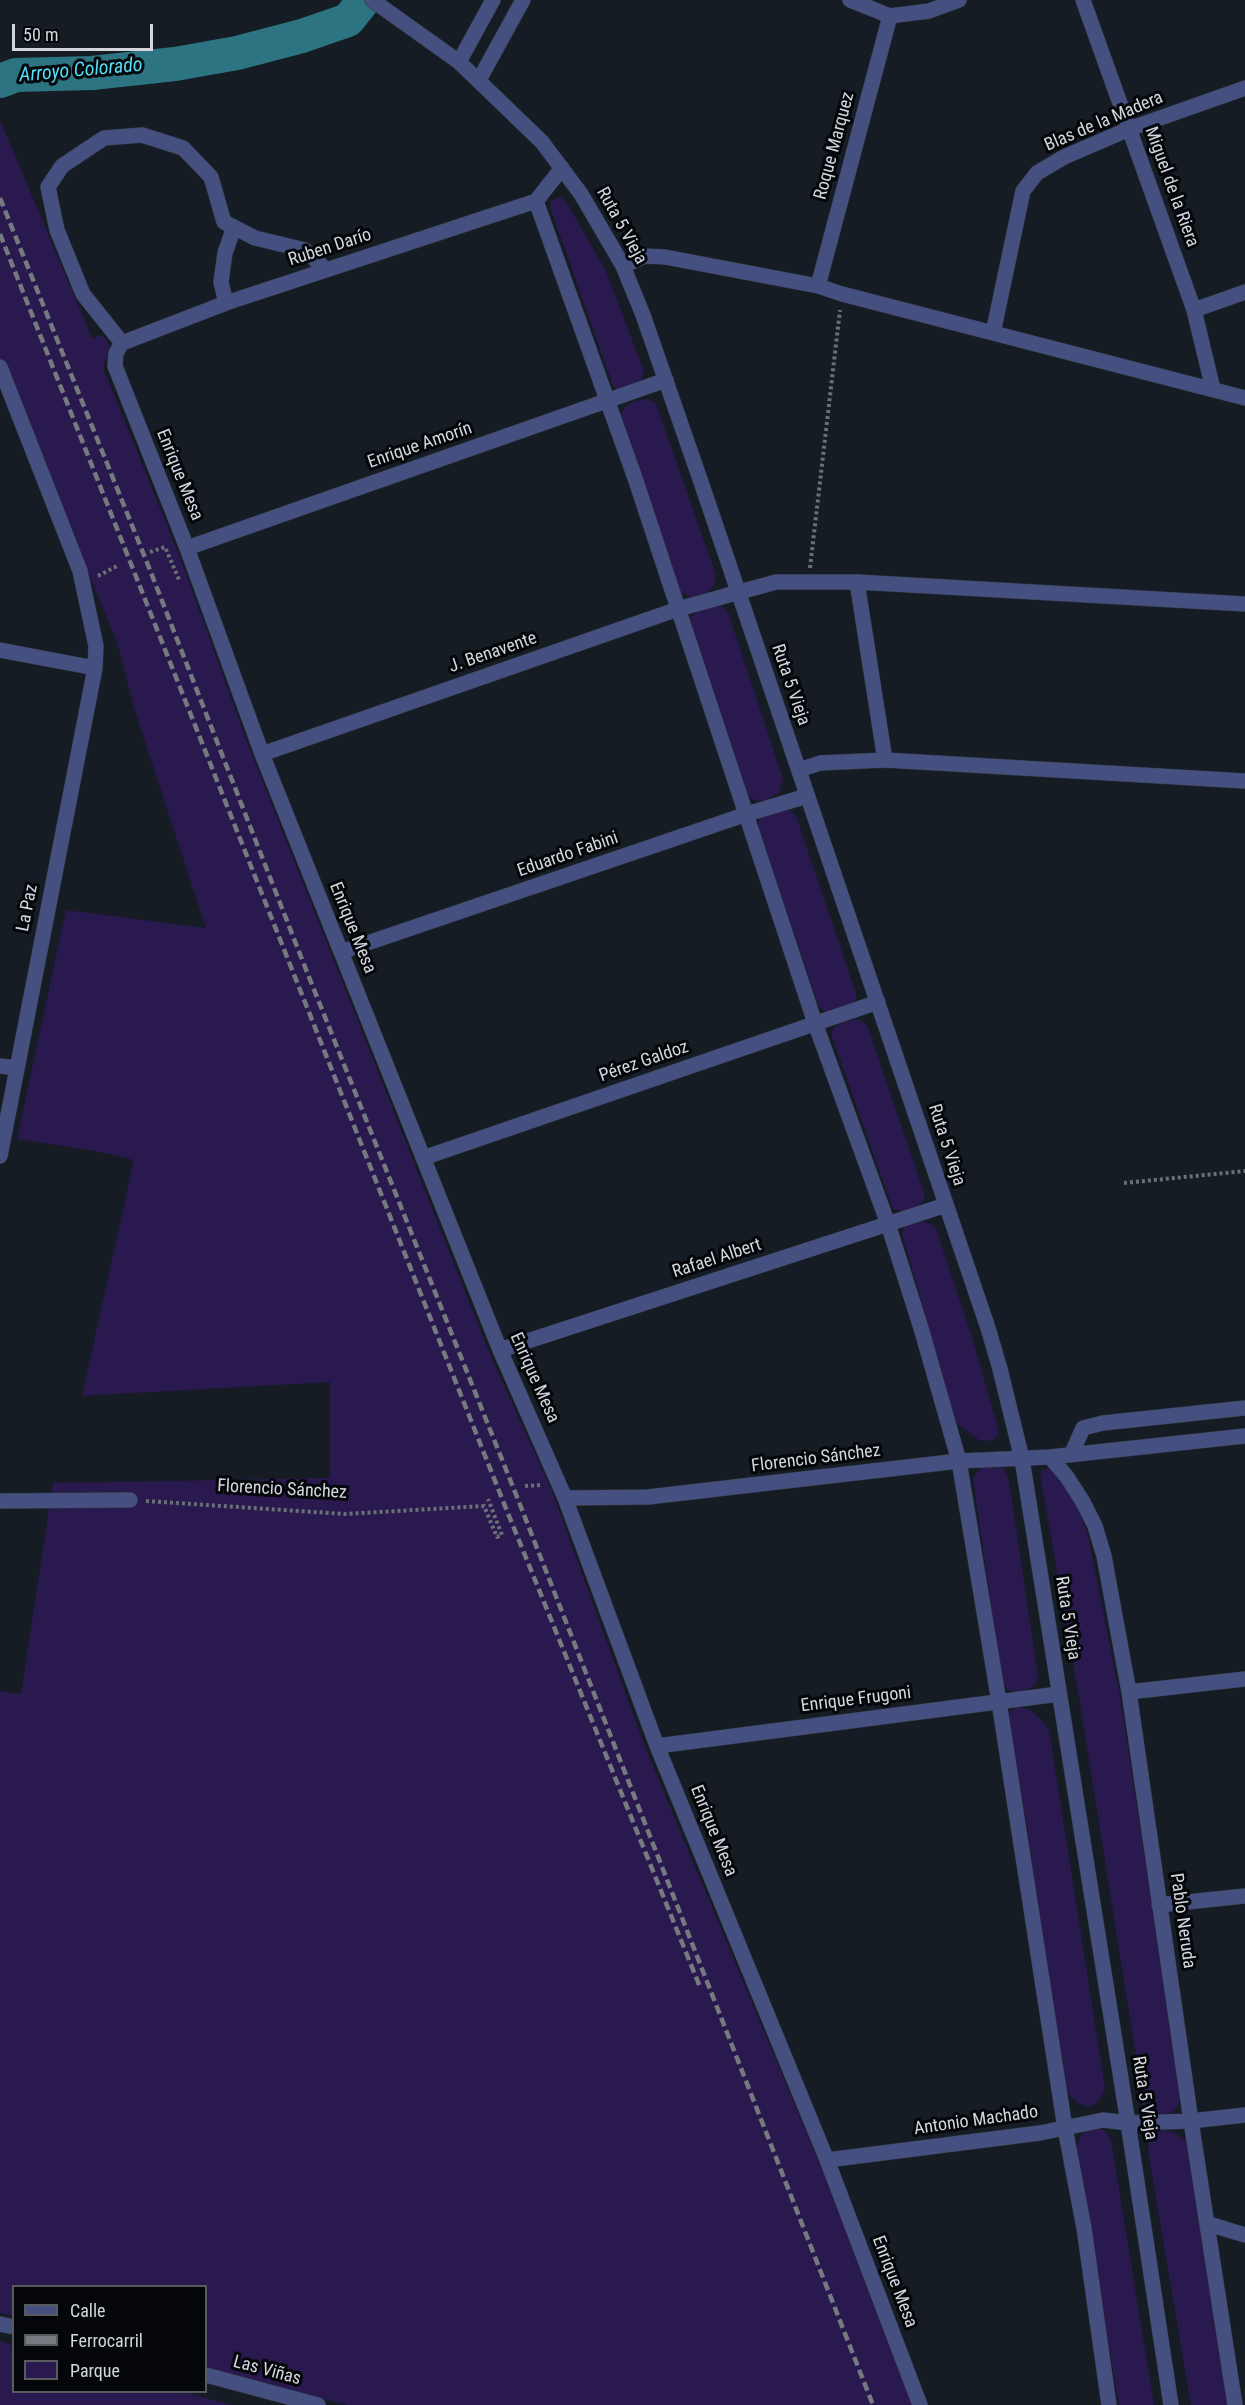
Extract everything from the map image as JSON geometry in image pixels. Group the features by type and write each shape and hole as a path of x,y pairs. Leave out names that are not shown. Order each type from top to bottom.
{"street":[{"name":"Ruta 5 Vieja","path":"372,0 459,62 542,142 599,222 623,266 644,315 946,1205 1000,1369 1022,1459 1171,2405"},
{"path":"459,62 493,0"},
{"path":"479,80 523,0"},
{"path":"850,0 890,16 929,11 959,0"},
{"name":"Miguel de la Riera","path":"1083,0 1194,310 1213,389"},
{"name":"Roque Marquez","path":"818,286 890,16"},
{"name":"Blas de la Madera","path":"993,333 1023,191 1037,173 1064,157 1129,129 1245,88"},
{"path":"122,343 83,294 57,230 48,187 62,166 104,138 142,135 183,148 211,177 224,222 255,238 305,250 326,270"},
{"path":"562,168 536,201 678,609 815,1023 888,1224 959,1461 999,1701 1065,2128 1084,2228 1109,2405"},
{"name":"Ruben Darío","path":"122,343 226,303 536,201"},
{"path":"226,303 221,282 225,253 234,227"},
{"path":"623,266 645,256 665,257 818,286 1245,398"},
{"path":"1194,310 1245,292"},
{"name":"Enrique Mesa","path":"122,343 116,353 115,366 187,548 262,754 500,1350 565,1498 657,1746 827,2160 920,2405"},
{"name":"La Paz","path":"0,367 84,584 96,646 95,668 0,1156"},
{"name":"Enrique Amorín","path":"187,548 666,380"},
{"name":"J. Benavente","path":"262,754 678,609 776,582 857,582 1245,604"},
{"path":"857,582 885,760"},
{"path":"0,650 95,668"},
{"path":"799,770 820,763 885,760 1245,781"},
{"name":"Eduardo Fabini","path":"341,952 747,814 807,796"},
{"name":"Pérez Galdoz","path":"423,1158 878,1002"},
{"path":"0,1066 17,1068"},
{"name":"Rafael Albert","path":"500,1350 946,1205"},
{"path":"1071,1455 1083,1428 1103,1423 1245,1408"},
{"name":"Florencio Sánchez","path":"565,1498 648,1497 959,1461 1050,1457 1245,1436"},
{"name":"Pablo Neruda","path":"1050,1457 1067,1477 1095,1526 1104,1556 1129,1692 1235,2405"},
{"path":"0,1501 130,1500"},
{"path":"1129,1692 1245,1679"},
{"name":"Enrique Frugoni","path":"657,1746 1059,1694"},
{"path":"1159,1905 1245,1896"},
{"name":"Antonio Machado","path":"827,2160 1065,2128 1102,2120 1128,2123 1191,2121 1245,2115"},
{"path":"1209,2224 1245,2235"},
{"name":"Las Viñas","path":"207,2375 318,2405"}],"path":[{"path":"809,581 842,294"},
{"path":"84,584 117,566"},
{"path":"1124,1183 1245,1171"},
{"name":"Florencio Sánchez","path":"130,1500 345,1514 484,1506 497,1537 502,1535 488,1499"}],"green space":[{"path":"0,120 92,338 103,335 110,346 103,368 178,552 249,747 491,1357 552,1491 645,1747 820,2165 912,2405 347,2405 207,2367 207,2285 12,2285 12,2316 0,2313 0,1691 21,1694 53,1483 330,1478 330,1382 82,1396 134,1160 101,1152 17,1139 66,910 206,928 135,711 117,642 0,359"},
{"path":"559,197 565,200 605,269 644,371 640,382 616,389 613,386 550,207 551,201"},
{"path":"648,399 656,404 716,575 714,585 708,592 698,596 690,597 678,591 621,421 621,413 625,407 634,401"},
{"path":"716,605 723,607 729,615 783,779 779,793 768,799 758,801 746,796 691,628 690,619 695,612"},
{"path":"781,810 790,810 796,816 856,993 856,999 851,1004 827,1013 819,1007 758,829 759,819"},
{"path":"854,1019 867,1025 924,1192 925,1200 917,1207 904,1212 893,1209 832,1037 832,1031 836,1026"},
{"path":"915,1222 927,1222 936,1228 972,1337 998,1428 998,1434 992,1441 979,1440 956,1423 902,1233 904,1227"},
{"path":"991,1464 1004,1469 1009,1481 1037,1669 1038,1680 1032,1687 1019,1693 1009,1691 1002,1682 973,1478 980,1469"},
{"path":"1043,1469 1050,1469 1057,1476 1077,1505 1088,1536 1120,1696 1181,2097 1178,2106 1171,2112 1158,2116 1150,2113 1144,2107 1080,1703 1040,1474"},
{"path":"1017,1707 1025,1708 1036,1714 1049,1730 1105,2088 1099,2101 1089,2107 1077,2103 1068,2092 1040,1926 1028,1832 1007,1717"},
{"path":"1098,2128 1105,2131 1111,2140 1154,2405 1119,2405 1076,2149 1080,2137 1086,2130"},
{"path":"1163,2130 1173,2132 1187,2142 1228,2405 1191,2405 1148,2151 1149,2141 1156,2132"},
{"path":"0,2341 12,2345 12,2393 186,2393 233,2405 0,2405"}],"waterway":[{"name":"Arroyo Colorado","path":"0,81 16,75 92,73 175,64 237,53 302,36 348,20 364,0"}],"railway":[{"path":"0,198 517,1497 873,2405"},
{"path":"0,234 503,1501 700,1987"}]}
